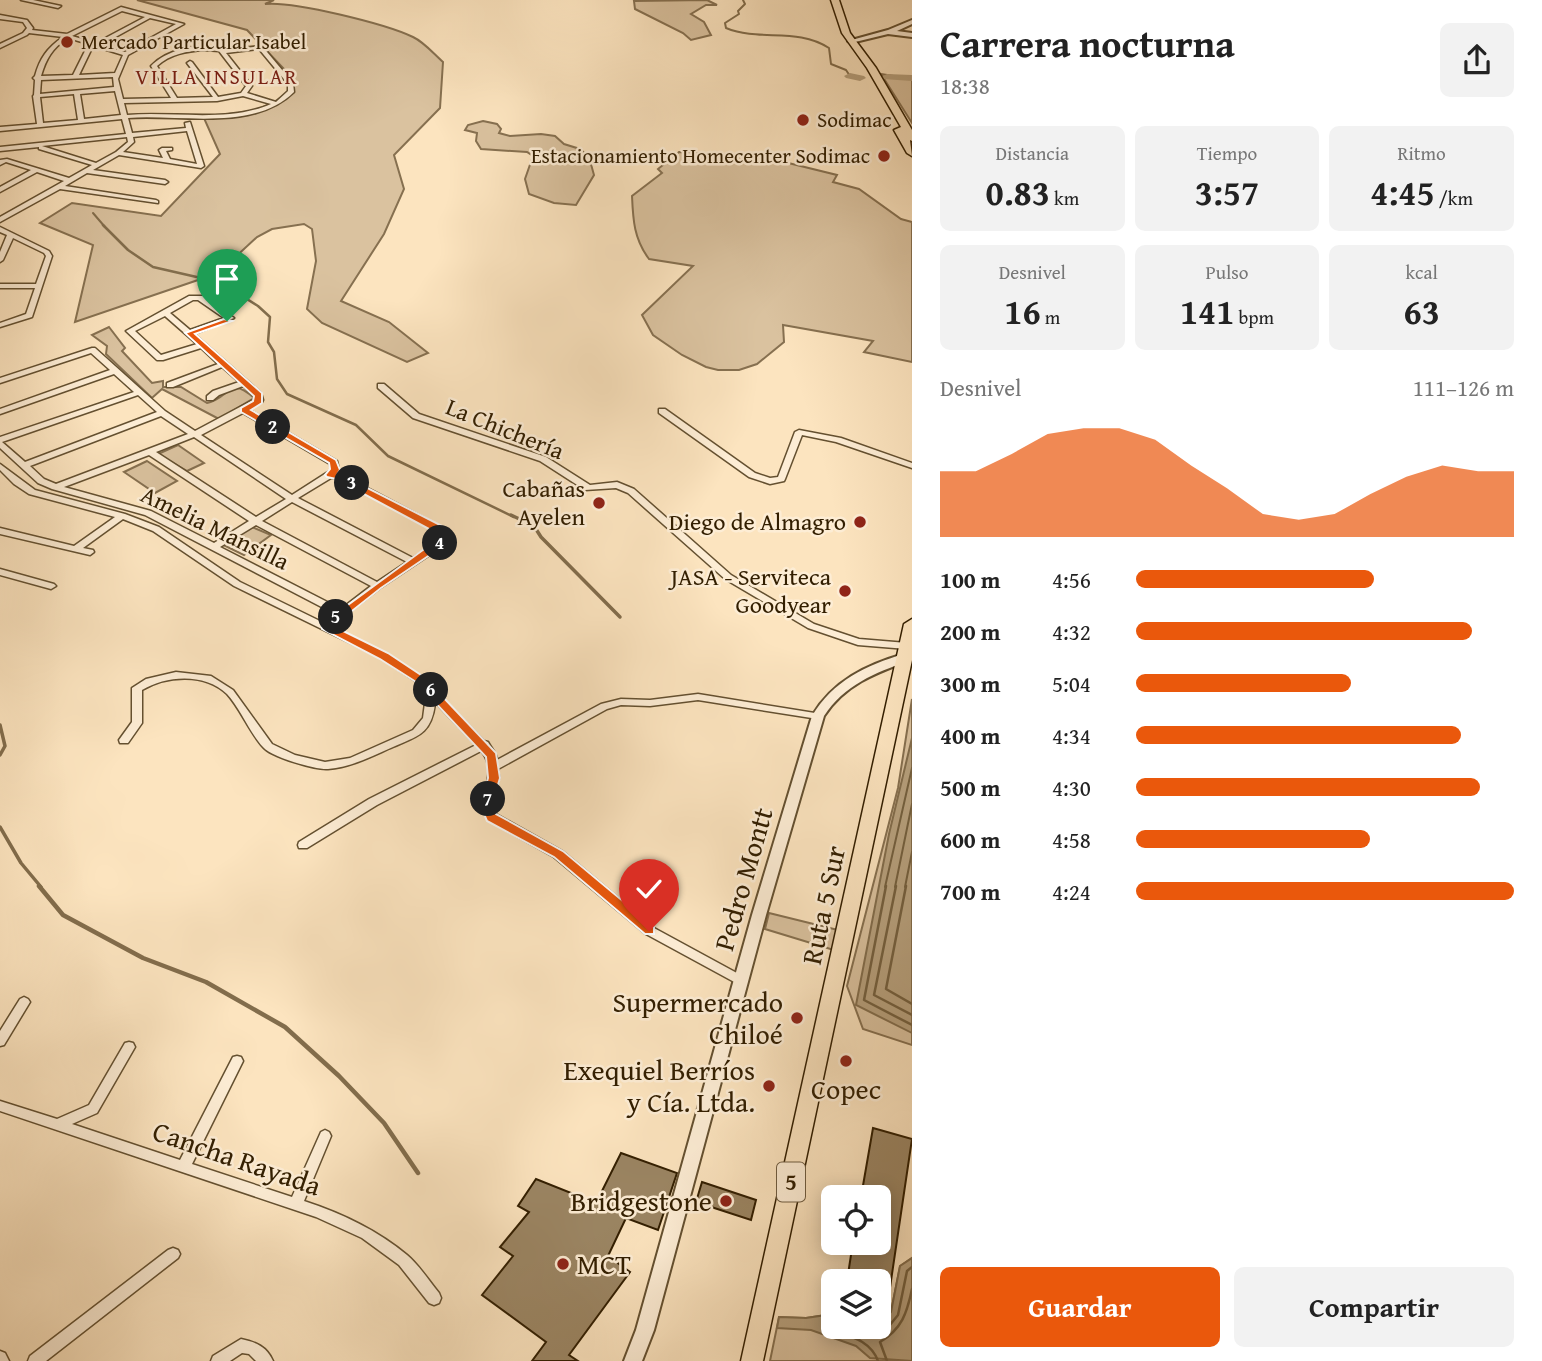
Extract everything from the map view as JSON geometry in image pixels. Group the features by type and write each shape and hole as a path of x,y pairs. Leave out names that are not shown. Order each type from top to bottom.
{"highway":[{"path":"835,0 839,18 858,51 861,67 912,138"},
{"path":"903,129 912,153"},
{"name":"Ruta 5 Sur","path":"752,1361 912,624"}],"street":[{"path":"24,0 58,6"},
{"path":"0,220 130,145 116,89 116,75 126,54 181,24 121,9 50,47 42,59 36,78 40,125"},
{"path":"75,76 84,54 96,44 150,16"},
{"path":"0,17 28,22 29,31"},
{"path":"0,23 8,18"},
{"path":"851,41 912,24"},
{"path":"888,32 909,35 912,24"},
{"path":"0,46 29,31 68,36 126,54"},
{"path":"0,129 124,117 238,114 276,104 288,96 292,88 260,47 223,52"},
{"path":"174,99 155,70 156,62 174,54 216,48 223,52 248,85 243,94"},
{"path":"190,63 216,99"},
{"path":"36,78 116,75"},
{"path":"36,96 116,89"},
{"path":"76,93 81,121"},
{"path":"120,101 216,99 243,94 276,104"},
{"path":"118,153 201,166 187,116"},
{"path":"0,149 190,129"},
{"path":"37,146 97,165"},
{"path":"167,160 162,150 170,149"},
{"path":"0,163 5,160 70,181"},
{"path":"0,190 36,170"},
{"path":"87,171 165,182"},
{"path":"60,187 156,202"},
{"path":"0,229 47,252 49,256 29,315 0,324"},
{"path":"0,260 11,234"},
{"path":"0,286 39,286"},
{"path":"189,333 230,318 196,298 188,299 132,329 130,334 160,358 203,345"},
{"path":"55,487 195,434 258,403 260,398 245,383 166,313"},
{"path":"0,381 92,349 137,393 162,413 291,498 413,561"},
{"path":"170,384 224,364"},
{"path":"0,412 116,371"},
{"path":"210,398 216,393 245,383"},
{"name":"La Chichería","path":"381,386 416,416 543,459 589,488 617,485 631,491 728,577 811,626 858,642 908,650"},
{"path":"1,446 137,393"},
{"path":"214,547 335,470 333,462 244,410"},
{"path":"662,411 752,475 764,480 781,479 799,432 838,440 912,466"},
{"path":"23,466 162,413"},
{"name":"Amelia Mansilla","path":"1,446 41,481 148,513 341,614"},
{"path":"149,452 255,521 377,586"},
{"path":"0,466 32,492 122,516 156,529 237,584 326,626 393,662 420,680 492,756 495,766 486,805 492,817 558,854 649,931 742,981"},
{"path":"326,626 377,586 446,540 444,531 338,476 330,475"},
{"path":"76,548 122,516"},
{"path":"0,531 90,552"},
{"path":"0,572 51,586"},
{"name":"Pedro Montt","path":"633,1361 653,1306 818,716 828,699 844,685 908,650"},
{"path":"124,740 137,723 137,688 149,681 167,677 201,675 215,681 230,692 268,747 292,758 325,766 359,759 417,732 426,723 430,703 438,697"},
{"path":"495,766 604,706 621,702 650,703 698,697 818,716"},
{"path":"303,845 373,802 484,745"},
{"path":"0,1041 24,1002"},
{"path":"59,1124 93,1109 129,1048"},
{"path":"184,1166 237,1061"},
{"name":"Cancha Rayada","path":"0,1105 296,1204 367,1234 404,1261 434,1298"},
{"path":"296,1204 326,1136"},
{"path":"35,1361 173,1254"},
{"path":"218,1361 241,1346 253,1348 266,1361"}],"shaded area":[{"path":"137,0 274,0 265,4 317,10 400,32 421,42 443,62 440,108 394,155 404,189 384,234 341,301 389,322 428,353 407,362 322,323 307,309 316,261 312,229 304,224 272,229 257,237 231,261 198,280 75,322 93,245 40,223 72,203 161,216 220,154 203,116 251,111 272,103 292,88 285,70 247,30"},
{"path":"707,0 717,5 706,5 691,14 704,22 711,35 691,40 683,33 635,9 634,1"},
{"path":"881,74 912,79 912,123"},
{"path":"483,121 497,124 501,129 499,133 510,136 555,136 589,157 594,175 576,205 554,203 529,194 525,179 533,156 527,152 481,149 476,141 477,133 465,130 468,125"},
{"path":"679,152 764,157 837,175 833,182 859,189 901,219 912,222 912,362 864,352 873,341 783,325 784,342 757,364 739,370 718,370 682,355 653,335 642,315 693,266 649,259 637,237 632,196 662,173 658,169"},
{"path":"109,327 125,348 122,351 152,383 163,381 163,387 181,387 207,403 234,388 246,391 254,398 219,419 162,389 152,398 106,354 107,346 92,335"},
{"path":"178,445 204,463 187,471 158,454"},
{"path":"147,461 177,481 155,493 124,472"},
{"path":"252,527 271,535 244,555 223,545"},
{"path":"912,699 912,1045 863,1029 847,986 898,788"},
{"path":"769,913 842,931 837,951 765,929"},
{"path":"912,1258 912,1361 770,1361 779,1317 821,1316 821,1339 891,1339 891,1312 900,1266"}],"water":[{"path":"912,738 912,1033 856,1005 889,834"},
{"path":"912,1258 912,1361 870,1358 856,1346 836,1339 891,1339 891,1312 900,1266"},
{"path":"821,1316 821,1334 811,1330 777,1328 779,1317"}],"building":[{"path":"873,1128 912,1139 891,1281 891,1269 849,1269 851,1255 891,1255 891,1185 863,1185"},
{"name":"MCT","path":"621,1153 677,1173 658,1230 626,1218 608,1256 630,1272 569,1355 578,1361 532,1361 546,1342 482,1295 513,1256 500,1247 529,1212 518,1206 536,1179 596,1203"},
{"name":"Bridgestone","path":"702,1182 756,1200 751,1220 696,1202"}],"waterway":[{"path":"743,0 745,4 738,11 739,14 725,23 726,28 817,42 829,48 831,64 846,70 850,76"},
{"path":"850,76 860,78"},
{"path":"887,77 912,78"},
{"path":"93,213 105,227"},
{"path":"105,227 128,250 153,267 201,278 231,289 270,317 268,342 274,352 277,379 287,394 356,425 388,456 514,517"},
{"path":"511,515 534,526 541,537 620,617"},
{"path":"0,725 5,746 0,755"},
{"path":"0,827 21,863 41,887"},
{"path":"39,886 63,915 143,958 206,982 285,1027 339,1076 384,1123 418,1173"}],"place":[{"name":"Mercado Particular Isabel","path":"67,42"},
{"name":"Sodimac","path":"803,120"},
{"name":"Estacionamiento Homecenter Sodimac","path":"884,156"},
{"name":"Cabañas Ayelen","path":"599,503"},
{"name":"Diego de Almagro","path":"860,522"},
{"name":"JASA - Serviteca Goodyear","path":"845,591"},
{"name":"Supermercado Chiloé","path":"797,1018"},
{"name":"Copec","path":"846,1061"},
{"name":"Exequiel Berríos y Cía. Ltda.","path":"769,1086"},
{"name":"Bridgestone","path":"726,1201"},
{"name":"MCT","path":"563,1264"}],"district":[{"name":"VILLA INSULAR","path":"217,77"}],"route":[{"path":"227,321 189,333 258,395 258,403 244,410 333,462 335,470 330,475 338,476 444,531 447,536 446,540 377,586 326,626 384,656 420,680 492,756 494,778 486,805 492,817 558,854 649,931"}]}
